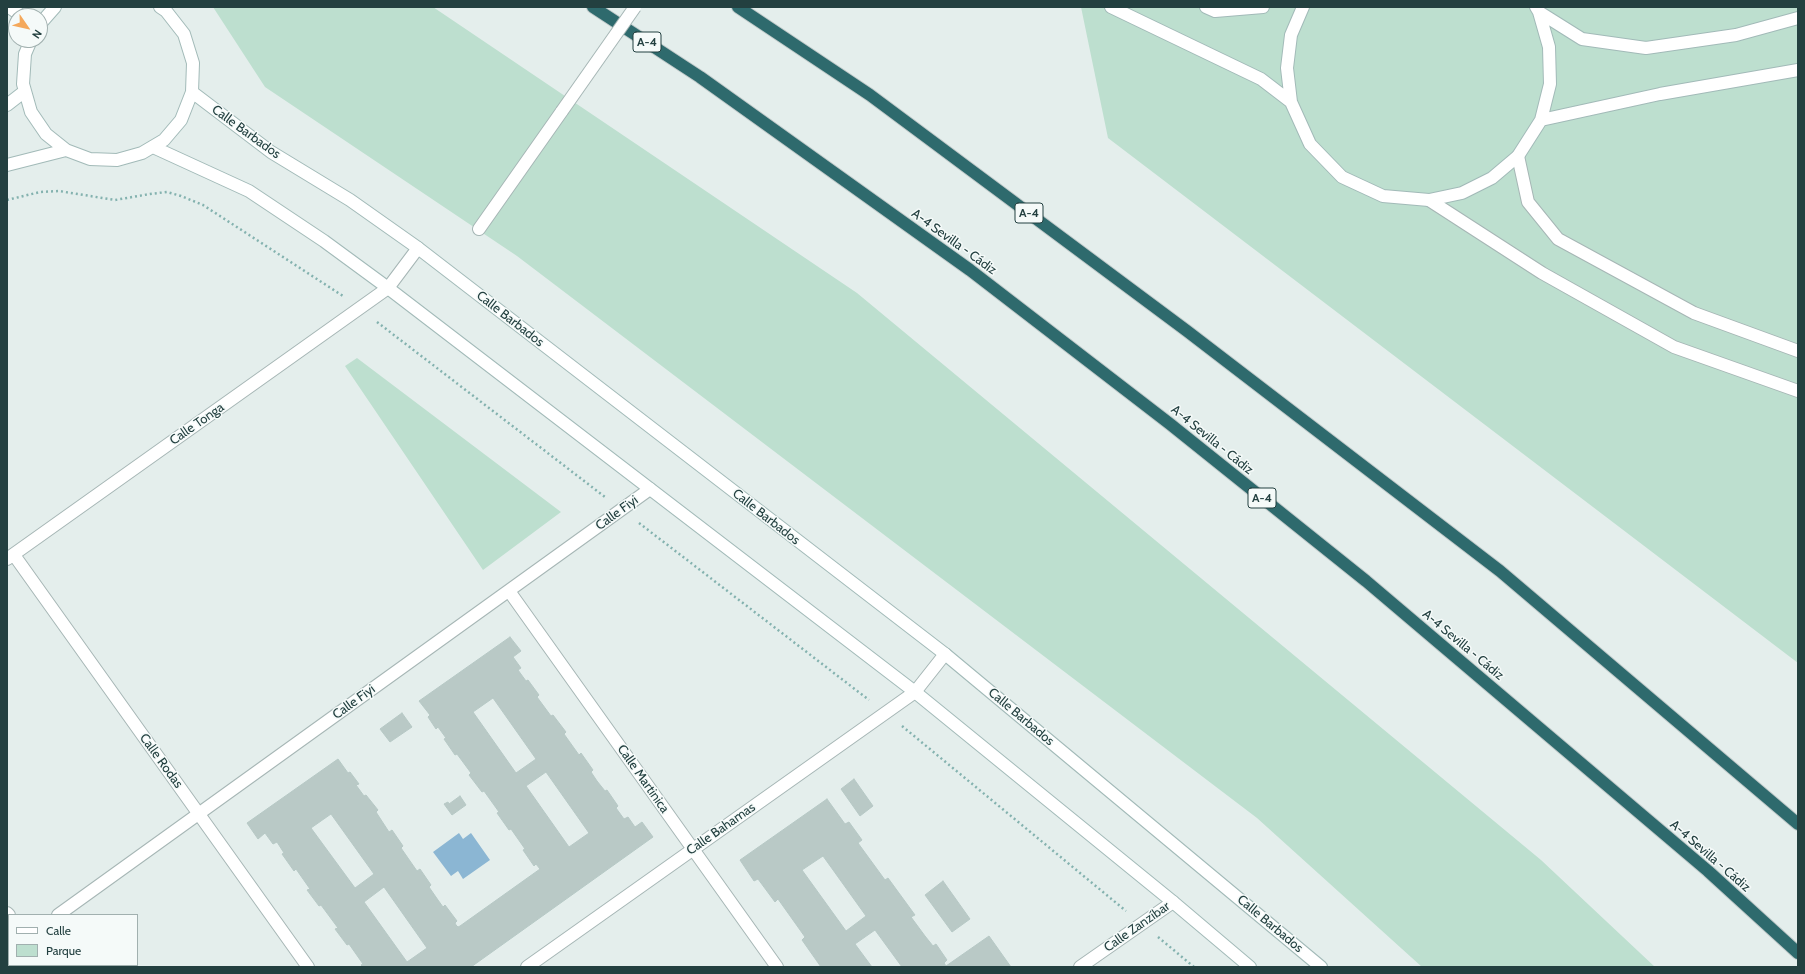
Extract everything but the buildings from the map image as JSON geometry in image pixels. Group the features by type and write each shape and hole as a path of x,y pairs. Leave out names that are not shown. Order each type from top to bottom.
{"highway":[{"name":"A-4 Sevilla - Cádiz","path":"594,7 700,77 970,270 1170,424 1366,581 1708,871 1798,953"},
{"name":"A-4","path":"738,7 877,100 1187,331 1500,571 1798,824"}],"street":[{"path":"48,16 56,7"},
{"path":"28,48 25,54 23,84 31,112 46,134 66,150 90,158 117,160 142,154 164,140 181,120 192,92 193,63 184,34 166,11 160,7"},
{"path":"479,229 635,7"},
{"path":"1111,7 1261,79 1291,102"},
{"path":"1206,7 1215,11 1263,7"},
{"path":"1302,7 1291,35 1287,68 1291,102 1310,144 1342,176 1384,196 1429,200 1462,193 1492,178 1518,156 1541,120 1550,84 1550,47 1537,10"},
{"path":"1537,10 1582,39 1646,48 1736,35 1798,18"},
{"path":"1541,120 1660,94 1798,70"},
{"path":"7,105 25,91"},
{"name":"Calle Barbados","path":"192,92 271,152 350,200 418,248 945,654 1321,967"},
{"path":"153,147 249,190 324,241 388,288 915,692 1173,902 1250,967"},
{"path":"7,165 66,150"},
{"path":"1518,156 1528,202 1558,239 1694,313 1798,351"},
{"path":"1429,200 1542,273 1674,347 1798,391"},
{"name":"Calle Tonga","path":"10,557 388,288 418,248"},
{"name":"Calle Fiyi","path":"59,914 650,489"},
{"name":"Calle Rodas","path":"10,557 199,814 308,967"},
{"name":"Calle Martinica","path":"509,591 777,967"},
{"name":"Calle Bahamas","path":"528,967 915,692 945,654"},
{"name":"Calle Zanzíbar","path":"1080,967 1173,902"}],"green space":[{"path":"213,7 433,7 857,293 1541,860 1655,967 1422,967 1257,818 517,256 265,87"},
{"path":"1081,7 1798,7 1798,663 1108,138"},
{"path":"357,358 561,512 483,570 345,366"}],"water":[{"path":"459,833 463,839 471,833 490,860 463,879 458,871 451,876 433,852"}]}
